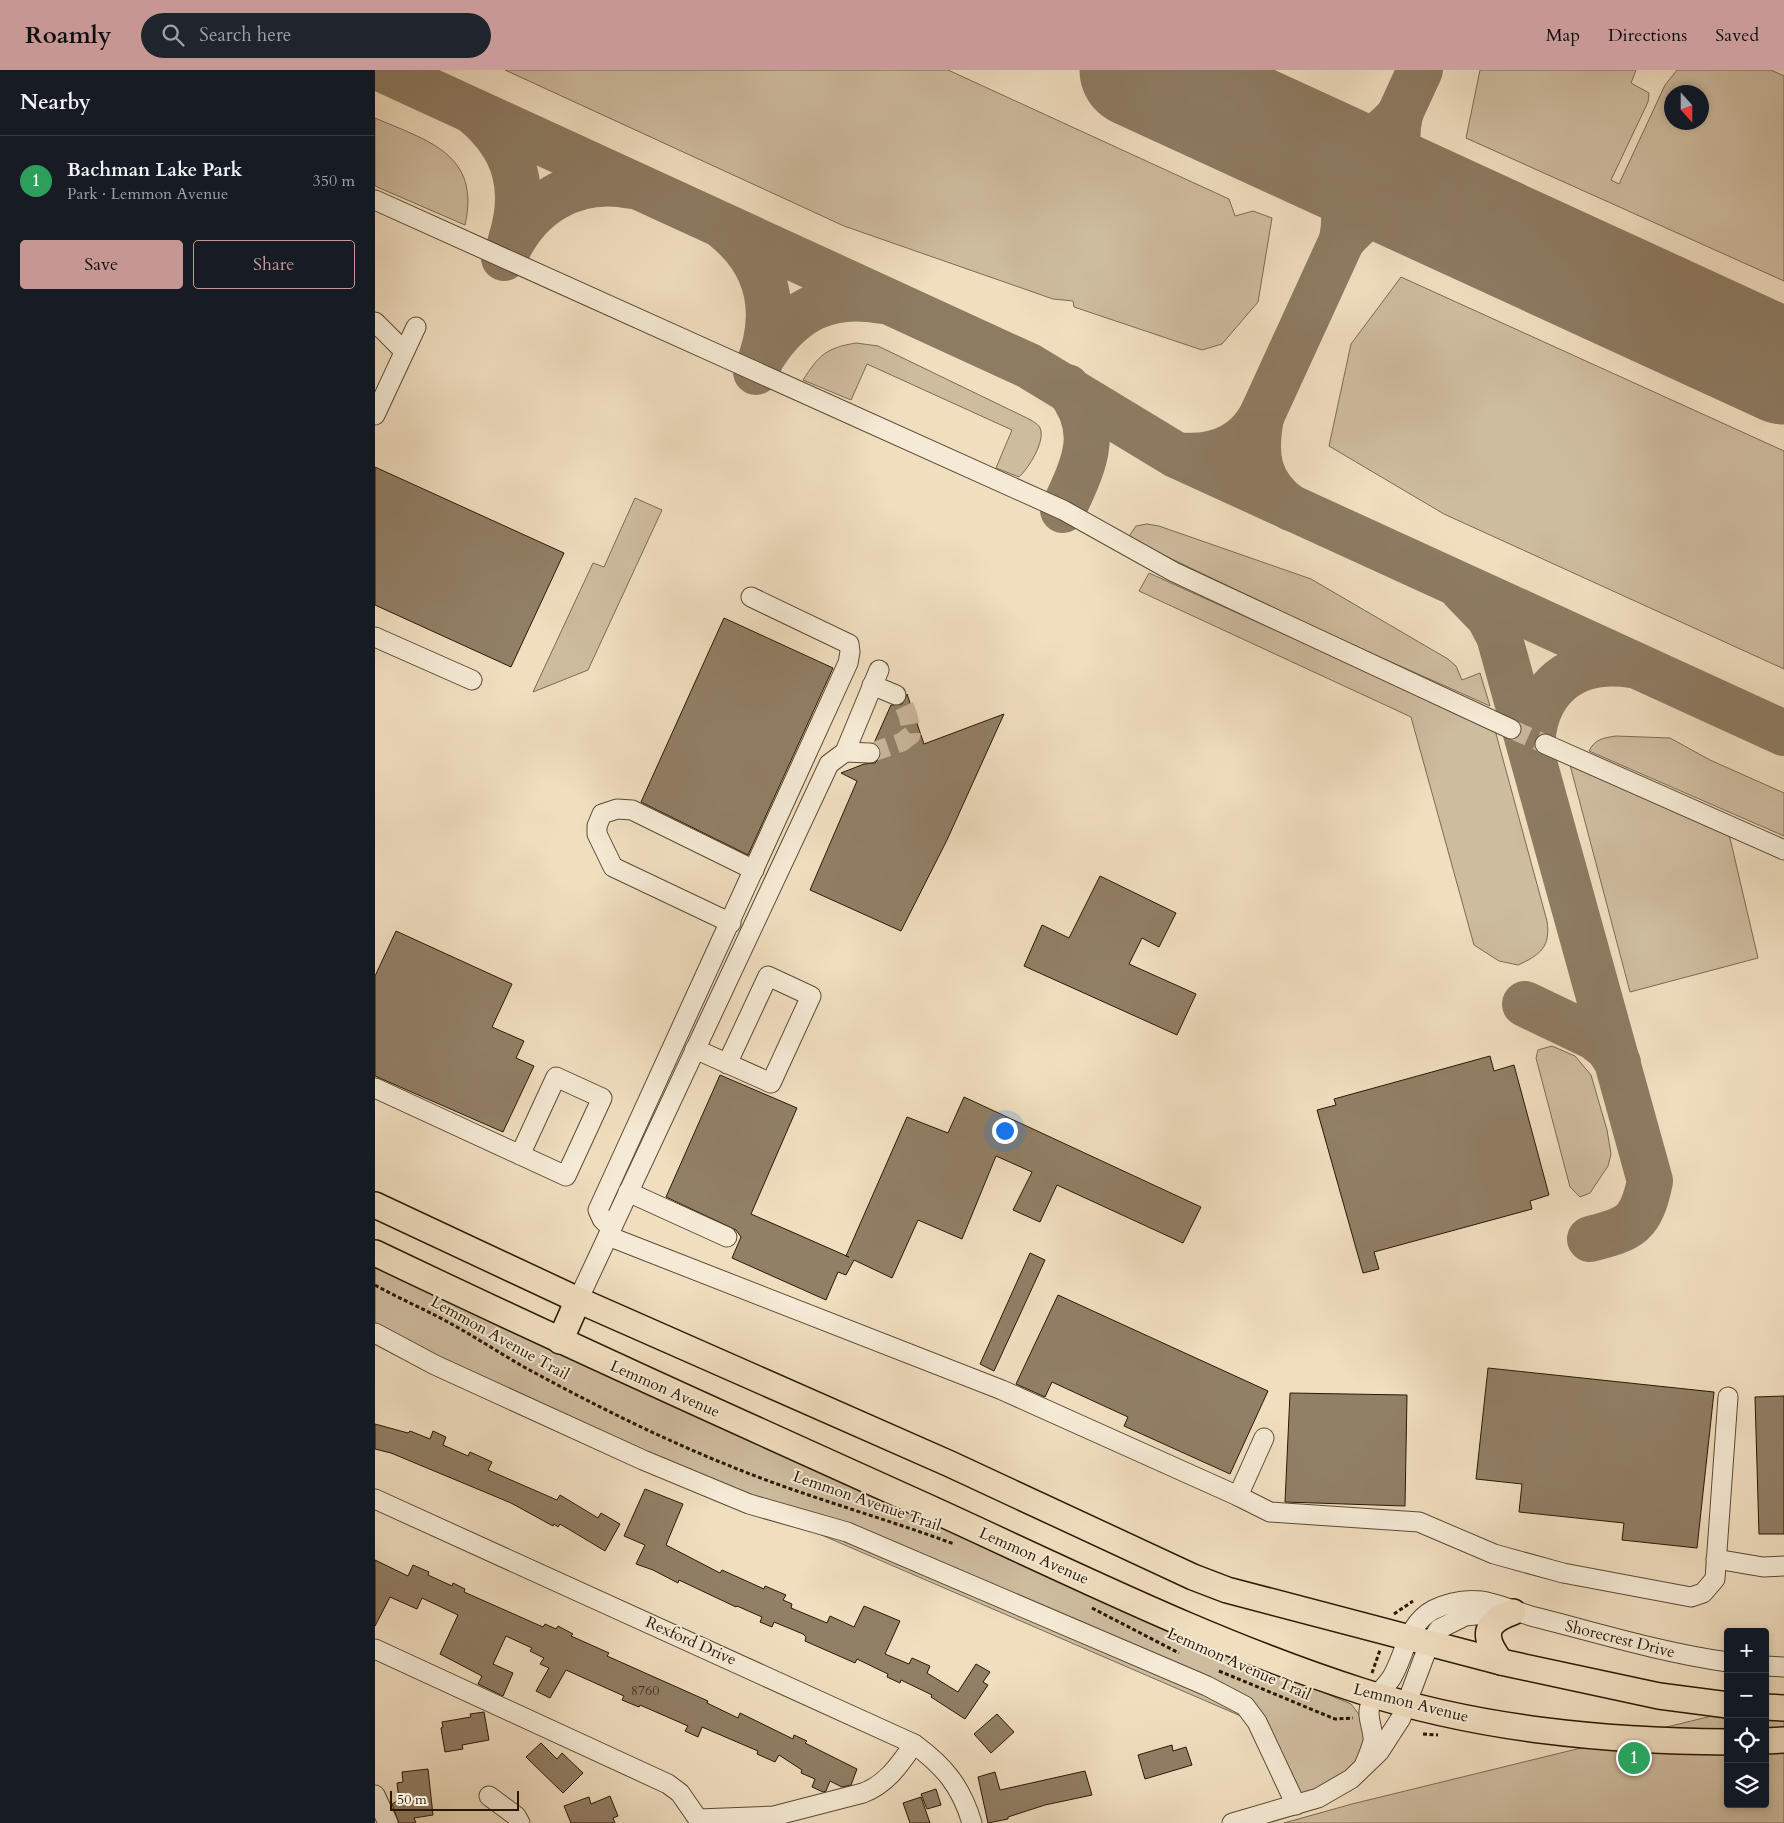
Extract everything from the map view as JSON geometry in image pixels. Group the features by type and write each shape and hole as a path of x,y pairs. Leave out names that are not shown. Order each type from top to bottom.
{"main road":[{"path":"375,1205 578,1300 950,1464 1193,1577 1227,1590 1407,1639 1501,1662 1659,1696 1724,1704"},
{"name":"Lemmon Avenue","path":"375,1253 561,1341 1243,1649 1367,1701 1407,1704 1497,1724 1549,1732 1658,1742 1724,1742"},
{"path":"561,1341 578,1300"},
{"path":"1501,1662 1490,1648 1487,1636 1491,1625 1499,1616 1513,1612"},
{"path":"1769,1708 1784,1708"},
{"path":"1769,1741 1784,1740"}],"street":[{"path":"375,200 1063,510 1174,572 1511,729"},
{"path":"375,322 404,351"},
{"path":"375,415 415,327"},
{"path":"751,596 849,644 848,663 731,923 598,1210 609,1232 1002,1390 1270,1512 1419,1522 1494,1554 1563,1573 1691,1598 1703,1593 1715,1579 1728,1397"},
{"path":"375,637 471,680"},
{"path":"578,1300 829,764 845,752 876,677 896,695"},
{"path":"1545,744 1784,850"},
{"path":"845,752 870,753"},
{"path":"731,923 613,867 597,834 597,826 602,814 617,809 632,810 754,870"},
{"path":"695,1049 727,1064 771,1084 811,996 768,976 727,1064"},
{"path":"375,1088 520,1155 566,1176 602,1098 556,1077 520,1155"},
{"path":"628,1192 727,1237"},
{"path":"375,1333 435,1365 652,1464 749,1504 847,1532 1215,1690 1245,1706 1257,1722 1297,1805"},
{"path":"1238,1496 1264,1438"},
{"name":"Rexford Drive","path":"375,1499 914,1744 949,1773 960,1793 972,1823"},
{"path":"1716,1559 1763,1567 1784,1566"},
{"name":"Shorecrest Drive","path":"1364,1766 1373,1742 1369,1710 1371,1703 1367,1701 1393,1676 1407,1639 1418,1623 1431,1611 1452,1602 1467,1600 1483,1601 1513,1612 1677,1654 1724,1661"},
{"name":"Shorecrest Drive","path":"1232,1823 1297,1805 1335,1790 1379,1752 1401,1718 1407,1704 1407,1639"},
{"path":"375,1649 668,1784 691,1805 691,1821 774,1816 863,1793 877,1787 886,1780 914,1744"},
{"path":"1769,1666 1784,1667"},
{"path":"375,1796 388,1823"},
{"path":"489,1796 516,1816 520,1823"}],"path":[{"name":"Lemmon Avenue Trail","path":"375,1285 397,1298 444,1320 523,1366 584,1398 688,1448 741,1470 888,1519 961,1547"},
{"name":"Lemmon Avenue Trail","path":"1090,1607 1181,1654"},
{"path":"1367,1701 1407,1639"},
{"name":"Lemmon Avenue Trail","path":"1213,1668 1335,1719 1348,1720 1367,1701"}],"shaded area":[{"path":"505,70 948,70 1229,199 1235,216 1253,211 1272,218 1258,302 1222,344 1202,350 1074,307 1073,301 1053,299 844,226"},
{"path":"1480,70 1636,70 1631,83 1649,93 1648,102 1611,180 1619,184 1664,87 1664,130 1709,130 1709,85 1665,85 1677,70 1771,70 1784,76 1784,281 1466,138"},
{"path":"375,118 431,143 458,166 465,182 468,201 465,225 375,186"},
{"path":"1401,277 1784,451 1784,669 1444,514 1329,446 1351,344"},
{"path":"856,343 878,346 1031,420 1040,428 1041,440 1027,468 1019,477 996,468 1012,430 867,364 851,400 803,380 824,354 837,347"},
{"path":"635,498 662,510 588,670 533,692 593,563 604,567"},
{"path":"1147,524 1159,526 1311,579 1448,659 1456,666 1462,680 1480,673 1490,706 1326,633 1128,538 1136,526"},
{"path":"1149,573 1495,730 1547,921 1547,937 1545,944 1538,954 1518,965 1499,961 1474,945 1411,717 1139,591"},
{"path":"1616,736 1670,738 1710,760 1784,793 1784,836 1589,751 1600,740"},
{"path":"1570,765 1729,834 1758,958 1630,992"},
{"path":"1552,1046 1575,1056 1591,1075 1607,1130 1611,1154 1608,1166 1590,1193 1580,1197 1570,1187 1536,1058 1538,1050"},
{"path":"375,1267 1130,1612 1351,1704 1365,1722 1367,1733 1361,1755 1346,1773 1307,1794 1289,1791 1243,1717 539,1413 375,1339"},
{"path":"1784,1699 1784,1823 1284,1823 1352,1804 1724,1713 1724,1808 1769,1808 1769,1702"}],"building":[{"path":"375,467 564,553 511,667 375,605"},
{"path":"724,618 833,668 748,855 641,802"},
{"path":"907,694 924,744 1004,714 947,840 901,931 810,890 857,781 841,773 864,764 875,763 879,759 880,748 874,743 891,705 902,704"},
{"path":"1100,876 1176,913 1159,947 1142,938 1129,964 1196,994 1177,1035 1024,966 1042,925 1069,938"},
{"path":"396,931 512,984 492,1027 524,1041 516,1058 534,1066 503,1132 375,1076 375,976"},
{"path":"1490,1056 1494,1071 1514,1065 1549,1195 1530,1201 1532,1209 1374,1252 1379,1269 1363,1273 1317,1110 1336,1105 1334,1099"},
{"path":"720,1075 797,1108 751,1214 846,1256 907,1117 948,1133 964,1097 1201,1207 1183,1243 1057,1185 1040,1222 1013,1210 1032,1172 996,1156 962,1239 918,1220 892,1278 854,1260 846,1275 838,1272 826,1300 732,1258 741,1237 736,1230 666,1197"},
{"path":"1030,1253 1045,1260 994,1371 980,1364"},
{"path":"1058,1295 1268,1391 1230,1474 1124,1426 1128,1417 1052,1382 1045,1397 1016,1384"},
{"path":"1488,1368 1714,1392 1697,1548 1622,1540 1624,1523 1519,1512 1522,1484 1476,1479"},
{"path":"1290,1393 1407,1395 1405,1506 1285,1502"},
{"path":"1784,1396 1784,1534 1759,1534 1755,1397"},
{"path":"375,1424 408,1433 410,1431 430,1439 433,1431 446,1437 443,1445 468,1456 470,1452 492,1462 488,1470 557,1500 560,1495 598,1518 601,1513 620,1524 605,1551 560,1524 558,1527 554,1524 553,1526 511,1503 391,1453 375,1449"},
{"path":"645,1489 683,1504 666,1545 720,1573 722,1570 764,1589 765,1586 786,1595 783,1600 792,1604 791,1608 827,1623 830,1616 854,1627 864,1606 900,1621 885,1654 909,1664 912,1658 930,1666 927,1673 958,1692 976,1664 990,1672 983,1682 988,1685 965,1719 931,1697 932,1695 901,1680 900,1683 887,1677 888,1674 857,1659 855,1663 805,1641 806,1637 803,1634 774,1622 772,1627 760,1622 762,1617 679,1580 678,1583 653,1570 636,1564 645,1545 624,1536"},
{"path":"375,1560 408,1576 413,1565 429,1572 428,1575 452,1586 453,1583 465,1589 464,1592 543,1627 545,1624 556,1629 558,1626 573,1634 571,1636 609,1653 607,1656 708,1701 707,1703 738,1718 740,1713 793,1739 794,1735 807,1741 805,1743 857,1769 851,1785 842,1787 830,1781 826,1791 823,1792 812,1787 815,1779 801,1773 802,1770 779,1755 775,1762 757,1754 758,1751 702,1727 698,1737 685,1731 688,1726 640,1705 639,1707 622,1700 624,1696 566,1670 550,1698 536,1691 549,1668 540,1664 544,1658 530,1651 532,1648 506,1636 493,1664 513,1673 503,1696 478,1684 482,1676 440,1654 458,1615 422,1598 417,1609 390,1597 375,1626"},
{"path":"484,1712 489,1740 462,1745 463,1749 445,1752 441,1728 443,1727 442,1722 471,1717 470,1714"},
{"path":"997,1714 1014,1732 991,1753 974,1734"},
{"path":"541,1743 557,1759 562,1753 583,1773 563,1793 526,1757"},
{"path":"1172,1745 1173,1751 1186,1747 1192,1765 1145,1779 1138,1755"},
{"path":"428,1769 433,1815 414,1818 416,1823 399,1823 392,1804 399,1800 397,1783 403,1782 402,1772"},
{"path":"1085,1771 1092,1795 1045,1805 1008,1817 1008,1819 988,1823 978,1777 995,1772 1000,1790"},
{"path":"936,1789 941,1805 927,1809 921,1794"},
{"path":"610,1796 618,1816 613,1818 615,1823 571,1823 564,1806 589,1797 591,1804"},
{"path":"921,1797 930,1823 910,1823 903,1803"}],"taxiway":[{"path":"384,70 1029,366 1176,455 1784,733"},
{"path":"1261,417 1420,70"},
{"path":"1208,109 1324,164 1336,181 1343,200 1344,230 1342,240 1355,227 1378,210 1401,206 1429,212 1503,244"},
{"path":"475,113 500,140 509,155 514,170 518,204 511,240"},
{"path":"1292,137 1324,148 1350,148 1362,145 1375,138 1400,115 1397,138 1398,149 1410,180 1426,197 1455,211"},
{"path":"504,258 513,239 525,223 539,209 555,198 572,190 591,185 611,183 632,186"},
{"path":"726,229 753,260 762,277 767,294 769,313 767,332 756,372"},
{"path":"764,354 787,326 800,315 814,307 845,299 882,301"},
{"path":"1063,510 1083,463 1087,434 1078,403 1067,387"},
{"path":"1176,455 1202,455 1225,449 1245,437 1261,417 1258,444 1261,468 1271,489 1291,508"},
{"path":"1463,590 1489,617 1499,636 1650,1181 1643,1207 1632,1222 1625,1228 1590,1239"},
{"path":"1532,751 1534,729 1539,710 1548,694 1560,681 1574,672 1591,666 1610,664 1632,665"},
{"path":"1525,1004 1594,1037 1608,1048 1618,1063"}],"runway":[{"path":"1137,70 1784,367"}],"tunnel":[{"path":"870,753 902,742 911,735 903,703 896,695"},
{"path":"1511,729 1545,744"}],"place":[{"name":"Bachman Lake Park","path":"1634,1758"}]}
